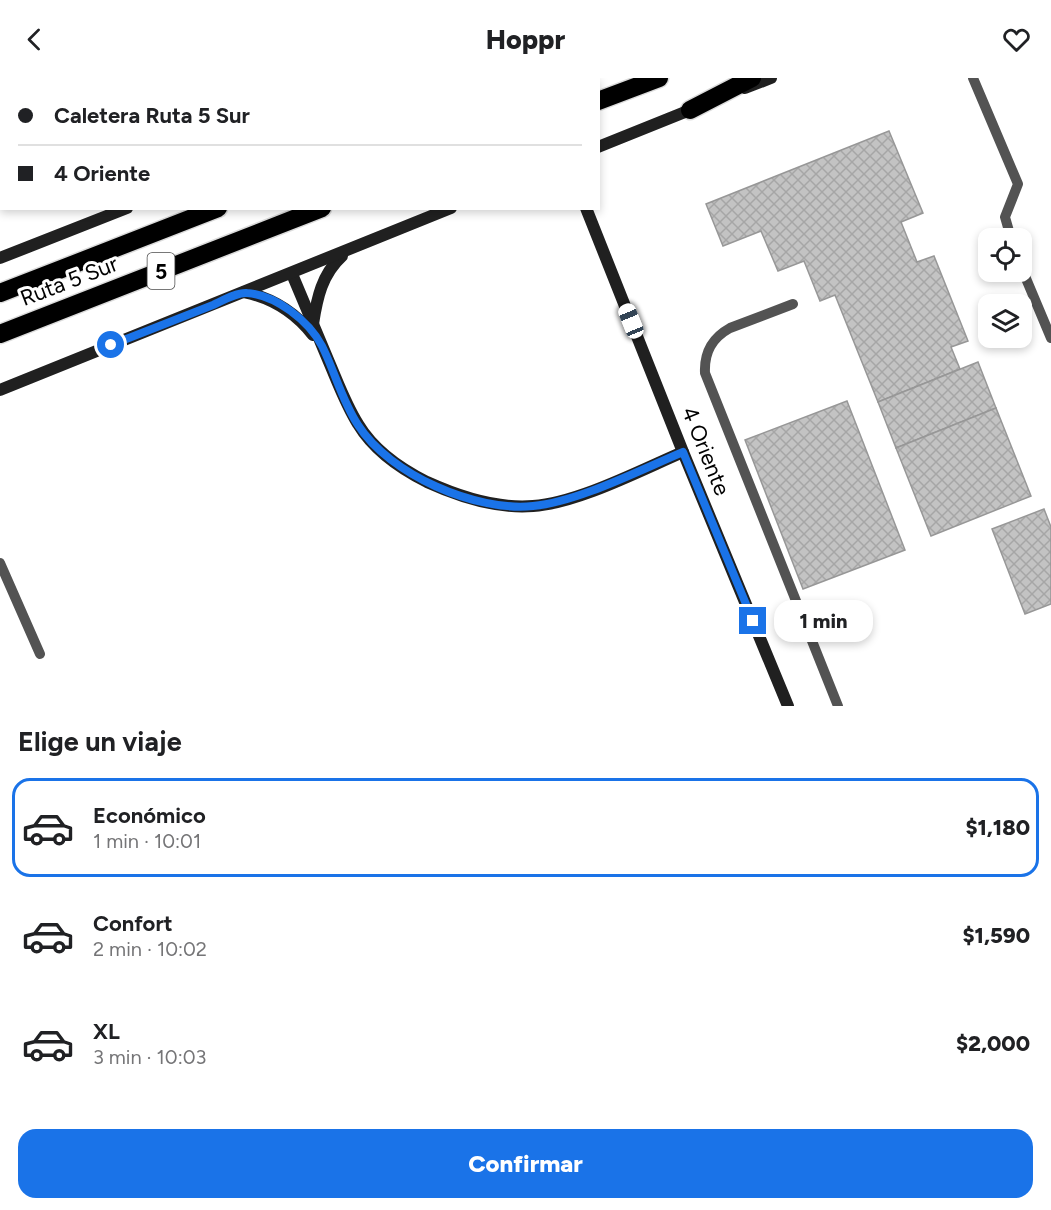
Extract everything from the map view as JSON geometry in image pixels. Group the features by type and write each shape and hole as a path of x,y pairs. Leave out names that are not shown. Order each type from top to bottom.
{"highway":[{"path":"600,100 658,78"},
{"path":"690,110 752,78"},
{"name":"Ruta 5 Sur","path":"0,293 213,210"},
{"name":"Ruta 5 Sur","path":"0,334 317,210"}],"main road":[{"path":"600,146 771,78"},
{"path":"0,258 122,210"},
{"path":"0,390 446,210"},
{"name":"4 Oriente","path":"586,210 788,706"},
{"path":"313,325 321,286 332,267 346,252"},
{"path":"292,274 342,394 358,425 370,441 414,476 462,495 500,506 535,506 552,503 604,485 683,452"},
{"path":"244,292 271,300 291,312 322,345"}],"lane":[{"path":"974,78 1018,184 1005,217 1008,228"},
{"path":"1027,282 1051,338"},
{"path":"793,304 722,333 709,348 705,373 838,706"},
{"path":"0,563 40,654"}],"building":[{"path":"889,131 923,213 901,222 917,262 934,256 968,341 951,347 960,369 878,402 835,295 820,301 804,261 778,271 761,231 723,246 706,204"},
{"path":"978,362 996,408 896,448 878,402"},
{"path":"847,401 905,550 803,589 745,440"},
{"path":"996,408 1031,496 931,536 896,448"},
{"path":"1044,509 1051,527 1051,604 1025,614 992,529"}],"route":[{"path":"111,345 244,292 271,300 291,312 322,345 342,394 358,425 370,441 414,476 440,488 500,506 535,506 569,498 683,452 753,621"}]}
